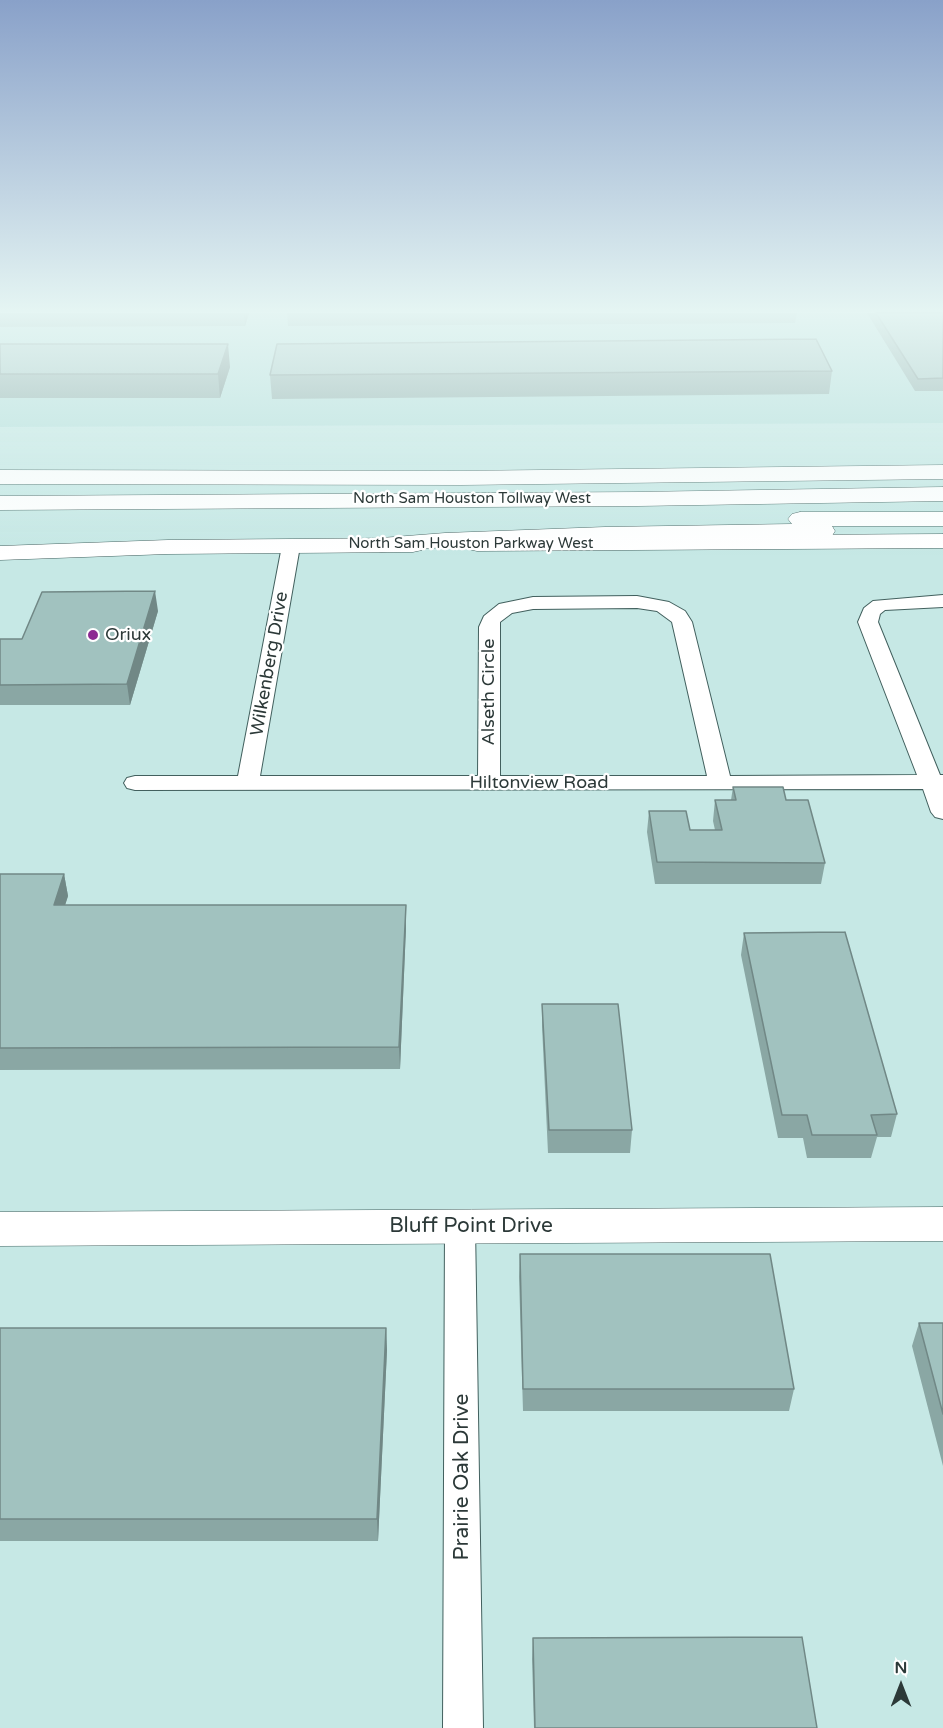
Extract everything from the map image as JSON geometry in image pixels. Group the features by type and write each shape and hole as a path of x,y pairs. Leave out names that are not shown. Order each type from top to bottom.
{"main road":[{"path":"0,477 461,478 943,472"},
{"path":"461,478 661,484 943,481"},
{"name":"North Sam Houston Tollway West","path":"0,503 638,499 943,494"},
{"name":"North Sam Houston Tollway West","path":"0,521 943,519"},
{"path":"381,545 446,540 669,532 943,530"},
{"name":"North Sam Houston Parkway West","path":"0,553 168,547 943,541"},
{"name":"Bluff Point Drive","path":"0,1229 943,1224"}],"street":[{"name":"Wilkenberg Drive","path":"249,783 291,546"},
{"path":"943,601 880,605 871,612 868,622 937,782 943,812"},
{"name":"Alseth Circle","path":"489,783 489,627 491,620 506,608 518,604 577,602 637,602 662,606 678,615 682,622 720,782"},
{"name":"Hiltonview Road","path":"135,783 937,782"},
{"name":"Prairie Oak Drive","path":"460,1226 463,1728"}],"shaded area":[{"path":"0,394 943,394 943,423 0,427"}],"building":[{"name":"Oriux","path":"155,591 127,684 0,685 0,639 22,639 42,592"},
{"path":"733,787 783,787 786,800 808,800 825,863 657,862 649,811 686,811 690,830 722,830 715,800 736,800"},
{"path":"0,874 64,874 54,905 406,905 399,1047 0,1048"},
{"path":"845,932 897,1114 871,1115 877,1135 812,1135 807,1115 782,1115 744,933"},
{"path":"542,1004 618,1004 632,1130 549,1130"},
{"path":"520,1254 770,1254 794,1389 523,1389"},
{"path":"919,1323 943,1323 943,1414"},
{"path":"0,1328 386,1328 377,1519 0,1519"},
{"path":"802,1637 817,1728 535,1728 533,1638"}],"place":[{"name":"Oriux","path":"93,635"}]}
